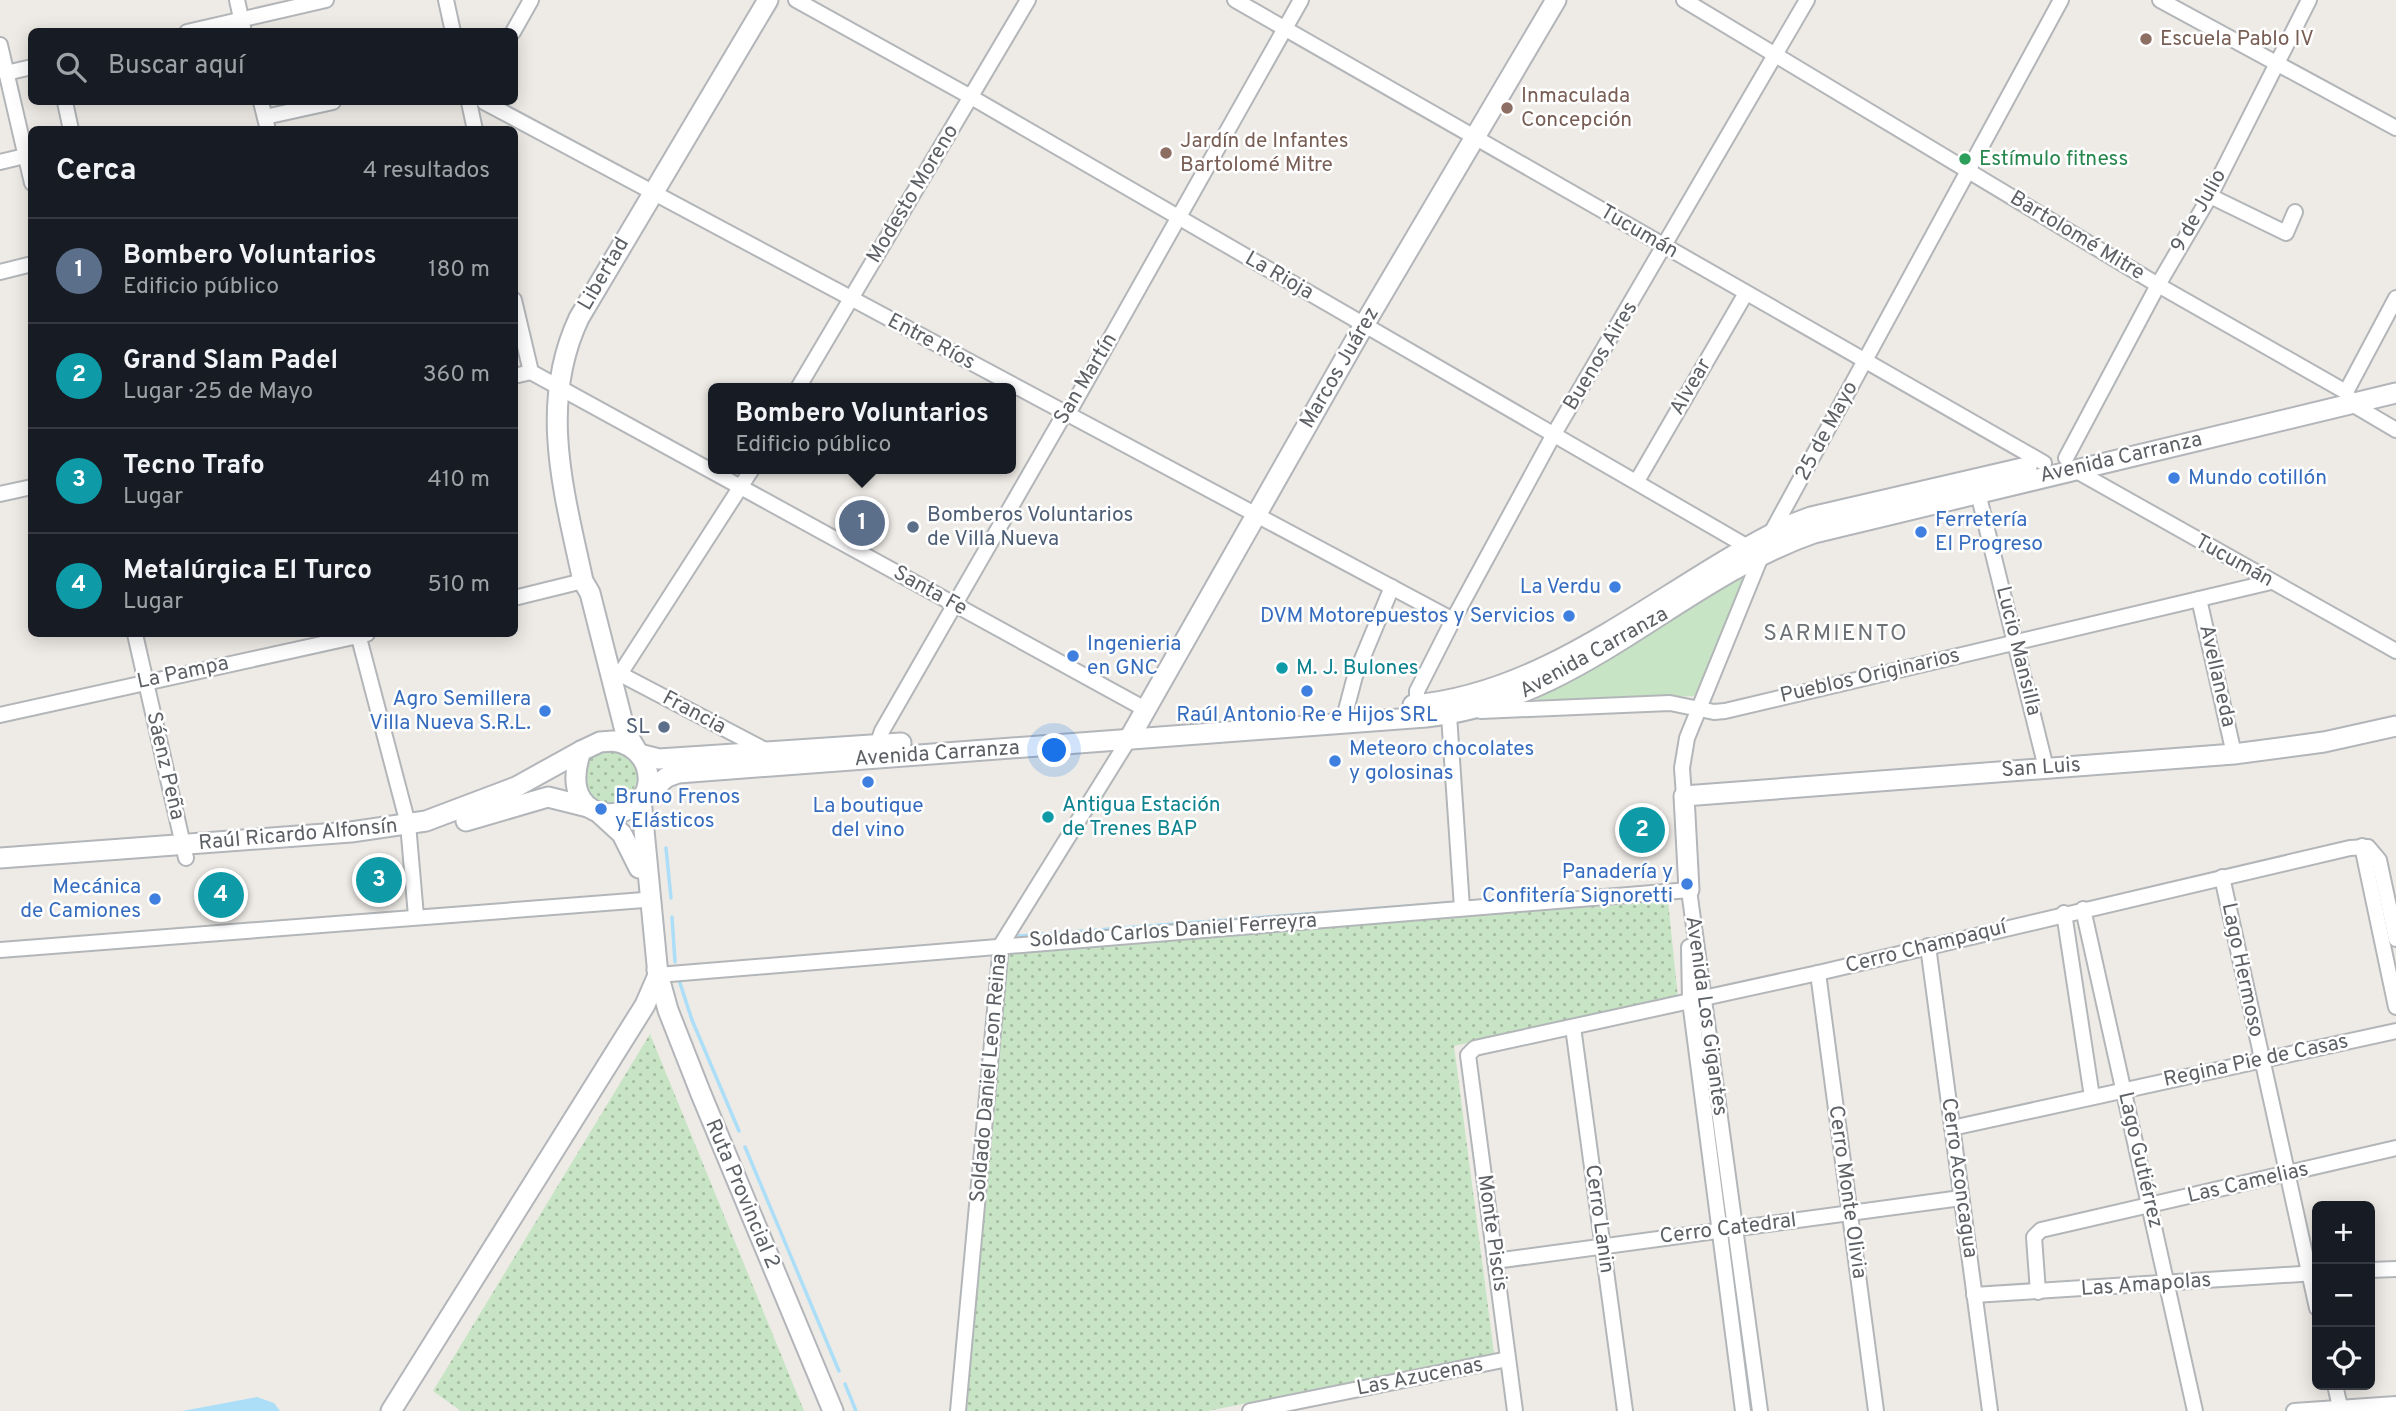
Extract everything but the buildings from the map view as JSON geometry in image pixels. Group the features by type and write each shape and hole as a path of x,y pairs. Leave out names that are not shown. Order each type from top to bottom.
{"main road":[{"name":"Libertad","path":"584,750 604,729 607,705 582,596 583,581 558,462 555,429 558,388 567,347 579,318 768,0"},
{"name":"Marcos Juárez","path":"1132,732 1364,324 1477,138 1556,0"},
{"name":"Avenida Carranza","path":"2349,398 2396,380"},
{"name":"Avenida Carranza","path":"641,798 667,777 678,773 875,752 1422,711 1482,693 1534,673 1755,551 1814,533 1978,493 2069,464 2349,398 2396,393"},
{"name":"Avenida Carranza","path":"1132,732 1346,710 1455,713 1489,706 1543,686 1755,551 1771,534 1811,517 2044,463 2069,464"},
{"name":"Libertad","path":"583,581 590,593 615,675 625,731 638,753"},
{"name":"San Luis","path":"1684,796 2234,754 2324,742 2396,726"},
{"path":"391,1411 645,1005 658,975 641,798 647,773 638,753 626,744 612,741 584,750 574,783 579,796 622,834 637,858 658,975"},
{"name":"Raúl Ricardo Alfonsín","path":"409,830 492,797 584,750"},
{"name":"Avenida Carranza","path":"638,753 659,759 768,752 875,752"},
{"path":"1684,796 1689,890"},
{"name":"Raúl Ricardo Alfonsín","path":"0,870 409,830 548,797 593,810"},
{"path":"593,810 618,814 641,798"},
{"name":"Raúl Ricardo Alfonsín","path":"0,858 185,852"},
{"name":"Ruta Provincial 2","path":"658,975 696,1082 833,1411"}],"street":[{"path":"237,0 243,25"},
{"path":"219,28 243,25 326,0"},
{"path":"446,0 452,28"},
{"path":"515,28 531,0"},
{"name":"La Rioja","path":"796,0 971,97 1755,551"},
{"name":"Modesto Moreno","path":"801,383 1028,0"},
{"name":"Tucumán","path":"1235,0 2044,463"},
{"name":"San Martín","path":"875,752 882,731 1179,219 1301,0"},
{"name":"Bartolomé Mitre","path":"1684,0 2349,398 2396,430"},
{"name":"Buenos Aires","path":"1422,711 1417,691 1453,620 1554,434 1807,0"},
{"name":"25 de Mayo","path":"1771,534 2061,0"},
{"path":"2160,0 2396,128"},
{"name":"9 de Julio","path":"2069,464 2158,285 2210,196 2275,62 2309,0"},
{"path":"0,46 28,168"},
{"path":"6,73 28,68"},
{"path":"66,105 71,126"},
{"path":"262,105 266,123 323,105"},
{"path":"475,105 475,126"},
{"name":"Entre Ríos","path":"479,105 652,192 1007,383"},
{"path":"0,162 25,156"},
{"path":"2210,196 2286,233 2295,212"},
{"path":"0,272 28,265"},
{"name":"Alvear","path":"1637,481 1746,293"},
{"path":"2349,398 2396,298"},
{"path":"518,317 531,373 518,375"},
{"name":"Santa Fe","path":"531,373 708,468"},
{"name":"Entre Ríos","path":"1016,388 1453,620"},
{"name":"Tucumán","path":"2069,464 2271,582 2396,651"},
{"name":"Santa Fe","path":"719,474 1145,709"},
{"path":"615,675 749,474"},
{"path":"0,494 28,487"},
{"name":"Lucio Mansilla","path":"1978,493 2046,768"},
{"path":"1684,796 1684,754 1755,551"},
{"path":"518,597 583,581"},
{"name":"Pueblos Originarios","path":"1455,713 1670,703 1699,710 1725,711 2271,582"},
{"path":"1346,710 1355,676 1392,587"},
{"name":"Avellaneda","path":"2199,599 2234,754"},
{"name":"Sáenz Peña","path":"136,637 185,852"},
{"name":"La Pampa","path":"0,715 347,637"},
{"path":"362,637 409,830 416,916"},
{"name":"Francia","path":"615,675 768,752"},
{"path":"1455,713 1462,908"},
{"name":"Soldado Daniel Leon Reina","path":"958,1411 1001,945 1132,732"},
{"path":"2362,846 2375,852 2379,860 2396,939"},
{"path":"2362,846 2396,1007"},
{"name":"Cerro Champaquí","path":"1468,1055 1475,1048 1818,973 2362,846"},
{"name":"Lago Hermoso","path":"2222,877 2287,1174 2312,1269"},
{"name":"Soldado Carlos Daniel Ferreyra","path":"658,975 1689,890"},
{"name":"Avenida Los Gigantes","path":"1689,890 1719,1231 1744,1411"},
{"path":"0,950 644,900"},
{"name":"Lago Gutiérrez","path":"2083,909 2195,1411"},
{"path":"2064,914 2092,1097"},
{"name":"Cerro Aconcagua","path":"1928,946 1990,1411"},
{"name":"Cerro Monte Olivia","path":"1818,973 1876,1411"},
{"name":"Avenida Los Gigantes","path":"1697,1000 1735,1229 1760,1411"},
{"name":"Cerro Lanin","path":"1573,1027 1625,1411"},
{"name":"Regina Pie de Casas","path":"1952,1128 2396,1031"},
{"name":"Monte Piscis","path":"1468,1055 1515,1411"},
{"name":"Las Camelias","path":"2038,1292 2033,1249 2034,1237 2040,1230 2396,1149"},
{"name":"Cerro Catedral","path":"1495,1261 1961,1198"},
{"path":"2375,1270 2396,1269"},
{"name":"Las Amapolas","path":"1974,1295 2312,1273"},
{"name":"Las Azucenas","path":"1250,1411 1312,1405 1508,1359"},
{"path":"2336,1390 2340,1409"},
{"path":"2294,1411 2396,1404"}],"green space":[{"path":"1745,571 1749,572 1700,696 1537,701 1538,695 1569,681"},
{"path":"610,749 629,757 637,776 629,795 610,803 591,795 583,776 591,757"},
{"path":"1668,901 1678,998 1454,1046 1494,1353 1208,1411 964,1411 1005,953"},
{"path":"650,1034 804,1411 461,1411 433,1391"}],"water":[{"path":"257,1397 274,1403 280,1411 182,1411"}],"waterway":[{"path":"666,848 671,898"},
{"path":"1019,936 1449,903"},
{"path":"672,917 675,962"},
{"path":"679,980 692,1020 739,1131"},
{"path":"745,1147 839,1371"},
{"path":"845,1384 856,1411"}],"place":[{"name":"Escuela Pablo IV","path":"2146,39"},
{"name":"Inmaculada Concepción","path":"1507,108"},
{"name":"Jardín de Infantes Bartolomé Mitre","path":"1166,153"},
{"name":"Estímulo fitness","path":"1965,159"},
{"name":"Mundo cotillón","path":"2174,478"},
{"name":"Bombero Voluntarios","path":"862,523"},
{"name":"Bomberos Voluntarios de Villa Nueva","path":"913,527"},
{"name":"Ferretería El Progreso","path":"1921,532"},
{"name":"La Verdu","path":"1615,587"},
{"name":"DVM Motorepuestos y Servicios","path":"1569,616"},
{"name":"Ingenieria en GNC","path":"1073,656"},
{"name":"M. J. Bulones","path":"1282,668"},
{"name":"Raúl Antonio Re e Hijos SRL","path":"1307,691"},
{"name":"Agro Semillera Villa Nueva S.R.L.","path":"545,711"},
{"name":"SL","path":"664,727"},
{"name":"Meteoro chocolates y golosinas","path":"1335,761"},
{"name":"La boutique del vino","path":"868,782"},
{"name":"Bruno Frenos y Elásticos","path":"601,809"},
{"name":"Antigua Estación de Trenes BAP","path":"1048,817"},
{"name":"Grand Slam Padel","path":"1642,830"},
{"name":"Tecno Trafo","path":"379,880"},
{"name":"Panadería y Confitería Signoretti","path":"1687,884"},
{"name":"Metalúrgica El Turco","path":"221,895"},
{"name":"Mecánica de Camiones","path":"155,899"}],"district":[{"name":"SARMIENTO","path":"1836,634"}]}
